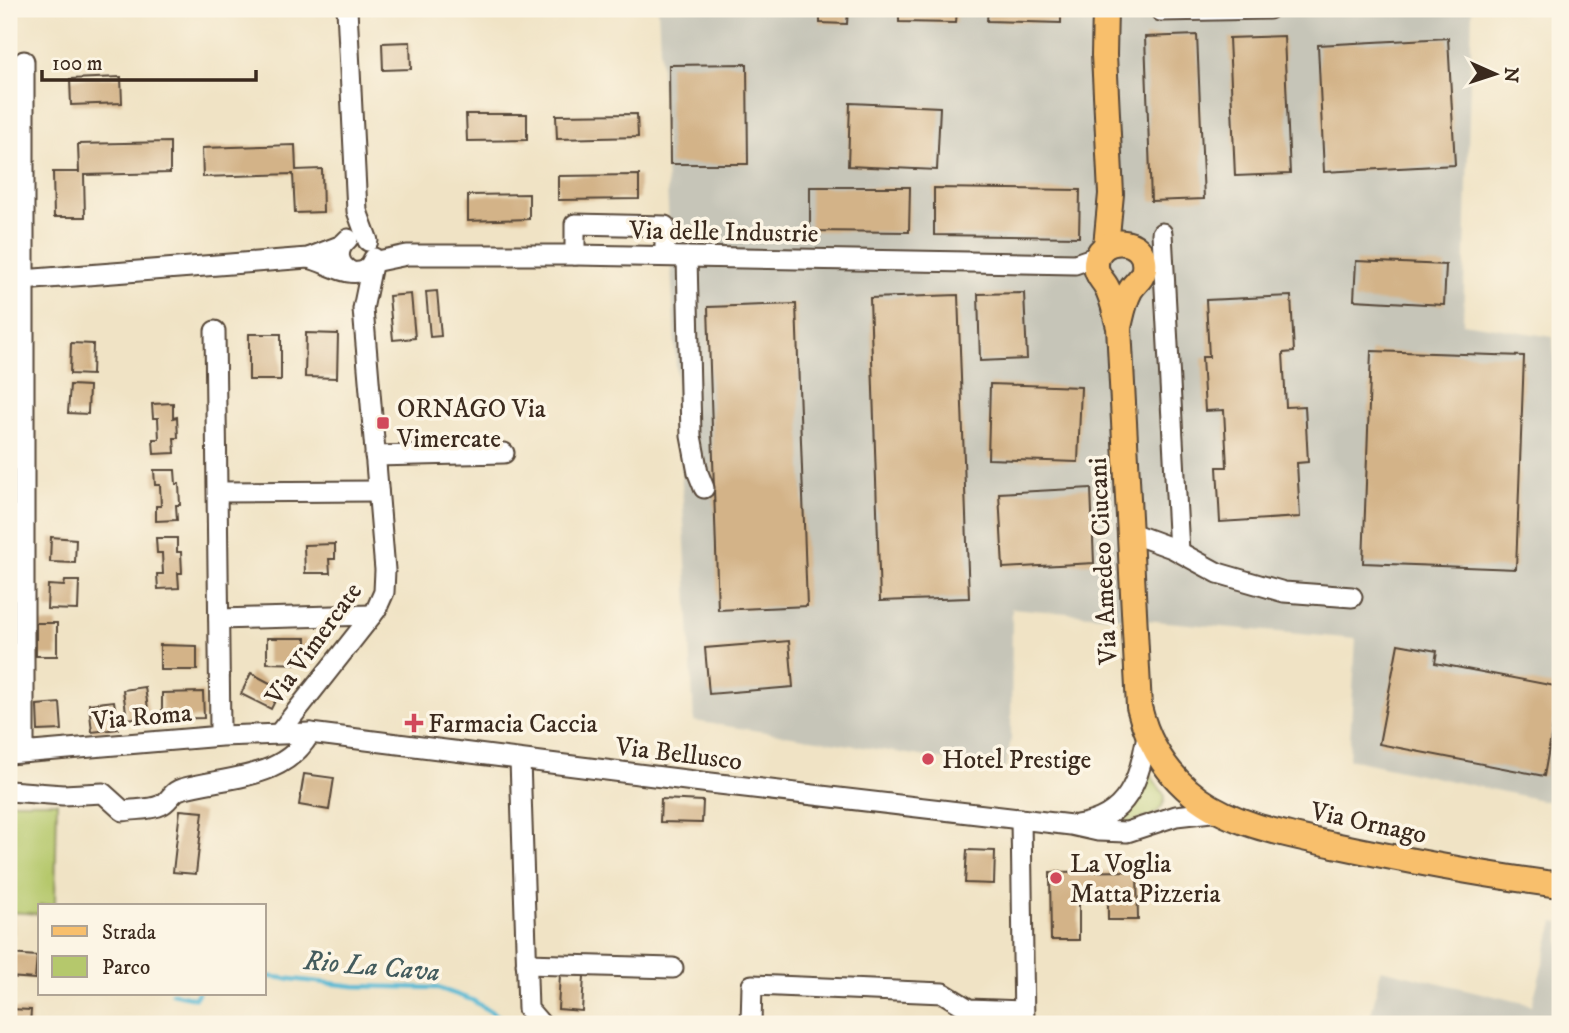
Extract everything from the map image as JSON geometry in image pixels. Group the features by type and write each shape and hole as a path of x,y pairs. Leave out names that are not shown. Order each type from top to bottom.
{"main road":[{"name":"Via Amedeo Ciucani","path":"1105,9 1104,55 1111,194 1102,265 1119,327 1139,707 1147,735 1178,781"},
{"name":"Via Amedeo Ciucani","path":"1111,194 1131,244 1141,252 1145,265 1142,277 1132,287 1125,301 1119,327"},
{"path":"1131,244 1120,241 1102,265 1117,290 1132,287"},
{"name":"Via Ornago","path":"1178,781 1200,800 1220,811 1298,837 1422,864 1560,885"}],"street":[{"path":"308,258 352,272 363,272 373,263 374,250 357,211 347,9"},
{"path":"1160,9 1269,9"},
{"path":"16,753 17,281 24,61"},
{"path":"352,272 344,267 339,259 357,211"},
{"path":"575,254 575,224 665,226 665,256"},
{"path":"1161,233 1179,551"},
{"path":"17,281 308,258 358,237 368,241"},
{"name":"Via delle Industrie","path":"373,263 407,255 575,254 1102,265"},
{"path":"687,257 691,436 698,473 704,488"},
{"name":"Via Vimercate","path":"280,732 372,615 382,599 385,584 363,309 373,263"},
{"path":"215,331 220,728"},
{"path":"374,456 504,453"},
{"path":"218,492 377,491"},
{"path":"1131,533 1179,551 1218,573 1284,592 1352,597"},
{"path":"219,619 372,615"},
{"name":"Via Roma","path":"16,753 280,732"},
{"name":"Via Bellusco","path":"280,732 310,733 1120,833 1139,830 1181,816 1220,811"},
{"path":"9,791 63,796 103,793 123,811 162,805 177,789 257,773 278,765 303,747 310,733"},
{"name":"Via Bellusco","path":"1071,825 1102,818 1116,809 1128,796 1141,769 1147,735"},
{"path":"520,760 528,1009 541,1024"},
{"path":"1162,821 1175,802 1178,781"},
{"path":"751,1024 752,985 943,993 969,1009 1023,1017 1022,859 1019,840 1021,819"},
{"path":"1022,859 1029,843 1044,822"},
{"path":"526,964 673,968"}],"shaded area":[{"path":"658,9 1472,9 1463,323 1553,337 1560,443 1560,804 1349,759 1356,639 1012,608 1011,739 1005,769 694,721"},
{"path":"1554,922 1560,923 1560,1024 1369,1024 1381,969 1532,1005"}],"green space":[{"path":"1146,769 1165,796 1163,804 1146,818 1114,826 1113,821"},
{"path":"9,802 57,802 55,904 38,904 38,914 9,912"}],"building":[{"path":"820,9 848,9 847,24 820,23"},
{"path":"899,9 957,9 956,23 899,22"},
{"path":"988,9 1061,9 1061,23 987,21"},
{"path":"1197,35 1204,199 1151,201 1145,37"},
{"path":"1284,36 1290,174 1235,176 1229,38"},
{"path":"1448,38 1455,165 1324,172 1318,45"},
{"path":"410,42 411,69 383,70 382,43"},
{"path":"747,64 748,164 670,164 669,65"},
{"path":"121,77 122,103 71,105 70,79"},
{"path":"850,103 940,107 937,170 848,166"},
{"path":"466,114 527,114 527,140 467,141"},
{"path":"637,114 638,137 557,139 556,115"},
{"path":"170,142 170,173 84,175 85,217 54,217 53,172 79,172 78,144"},
{"path":"295,145 296,170 322,169 323,212 295,213 293,174 203,177 202,148"},
{"path":"639,175 639,199 558,200 558,176"},
{"path":"810,187 910,187 909,232 810,231"},
{"path":"934,188 1080,190 1079,237 934,235"},
{"path":"529,194 529,219 468,221 468,195"},
{"path":"1356,261 1446,265 1444,305 1354,300"},
{"path":"437,291 441,336 430,337 426,292"},
{"path":"1024,293 1027,359 980,361 978,294"},
{"path":"411,294 415,338 393,340 389,296"},
{"path":"958,295 969,598 880,601 870,298"},
{"path":"1291,296 1294,352 1283,353 1286,407 1305,406 1308,462 1297,463 1300,517 1220,522 1217,467 1227,467 1224,410 1205,411 1202,357 1209,357 1206,300"},
{"path":"796,304 807,606 718,610 708,307"},
{"path":"306,333 338,334 337,378 305,377"},
{"path":"249,334 281,334 281,380 249,380"},
{"path":"71,343 93,344 92,375 70,374"},
{"path":"1371,351 1524,356 1516,569 1363,563"},
{"path":"990,384 1081,387 1078,462 988,459"},
{"path":"70,385 89,386 88,414 68,413"},
{"path":"173,403 173,418 177,417 178,438 174,438 175,453 154,454 153,439 159,439 158,418 153,418 152,404"},
{"path":"154,470 175,470 180,505 176,505 177,520 156,521 156,506 161,506 160,485 155,485"},
{"path":"1091,488 1094,563 1003,568 999,493"},
{"path":"51,537 76,539 75,563 50,562"},
{"path":"156,538 177,538 182,573 178,573 179,588 158,589 157,574 163,574 162,553 157,553"},
{"path":"335,544 335,559 329,559 330,573 305,573 304,545"},
{"path":"65,581 79,581 78,610 47,609 48,585 64,586"},
{"path":"36,623 57,623 57,656 36,656"},
{"path":"267,638 306,638 306,664 267,663"},
{"path":"789,641 793,687 709,694 705,648"},
{"path":"1398,644 1437,651 1435,663 1560,687 1544,776 1379,744"},
{"path":"160,645 197,646 197,670 160,670"},
{"path":"251,673 281,689 271,709 241,694"},
{"path":"145,687 149,716 127,719 123,690"},
{"path":"203,692 204,718 162,719 162,693"},
{"path":"114,701 118,729 92,732 89,704"},
{"path":"60,703 62,730 38,731 37,705"},
{"path":"304,774 334,778 329,810 299,805"},
{"path":"661,799 703,801 702,823 660,822"},
{"path":"180,810 203,812 196,874 173,872"},
{"path":"967,850 995,851 994,884 965,883"},
{"path":"1137,871 1138,920 1108,920 1108,901 1079,901 1079,940 1051,940 1050,872"},
{"path":"9,913 14,913 14,934 9,934"},
{"path":"9,954 37,956 35,979 9,977"},
{"path":"560,974 584,976 582,1011 558,1009"},
{"path":"9,1009 31,1010 30,1024 9,1023"}],"waterway":[{"name":"Rio La Cava","path":"266,976 354,986 438,988 472,1000 511,1024"},
{"name":"Rio La Cava","path":"181,995 195,998 197,995"}],"place":[{"name":"ORNAGO Via Vimercate","path":"383,423"},
{"name":"Farmacia Caccia","path":"414,723"},
{"name":"Hotel Prestige","path":"928,759"},
{"name":"La Voglia Matta Pizzeria","path":"1056,878"}]}
